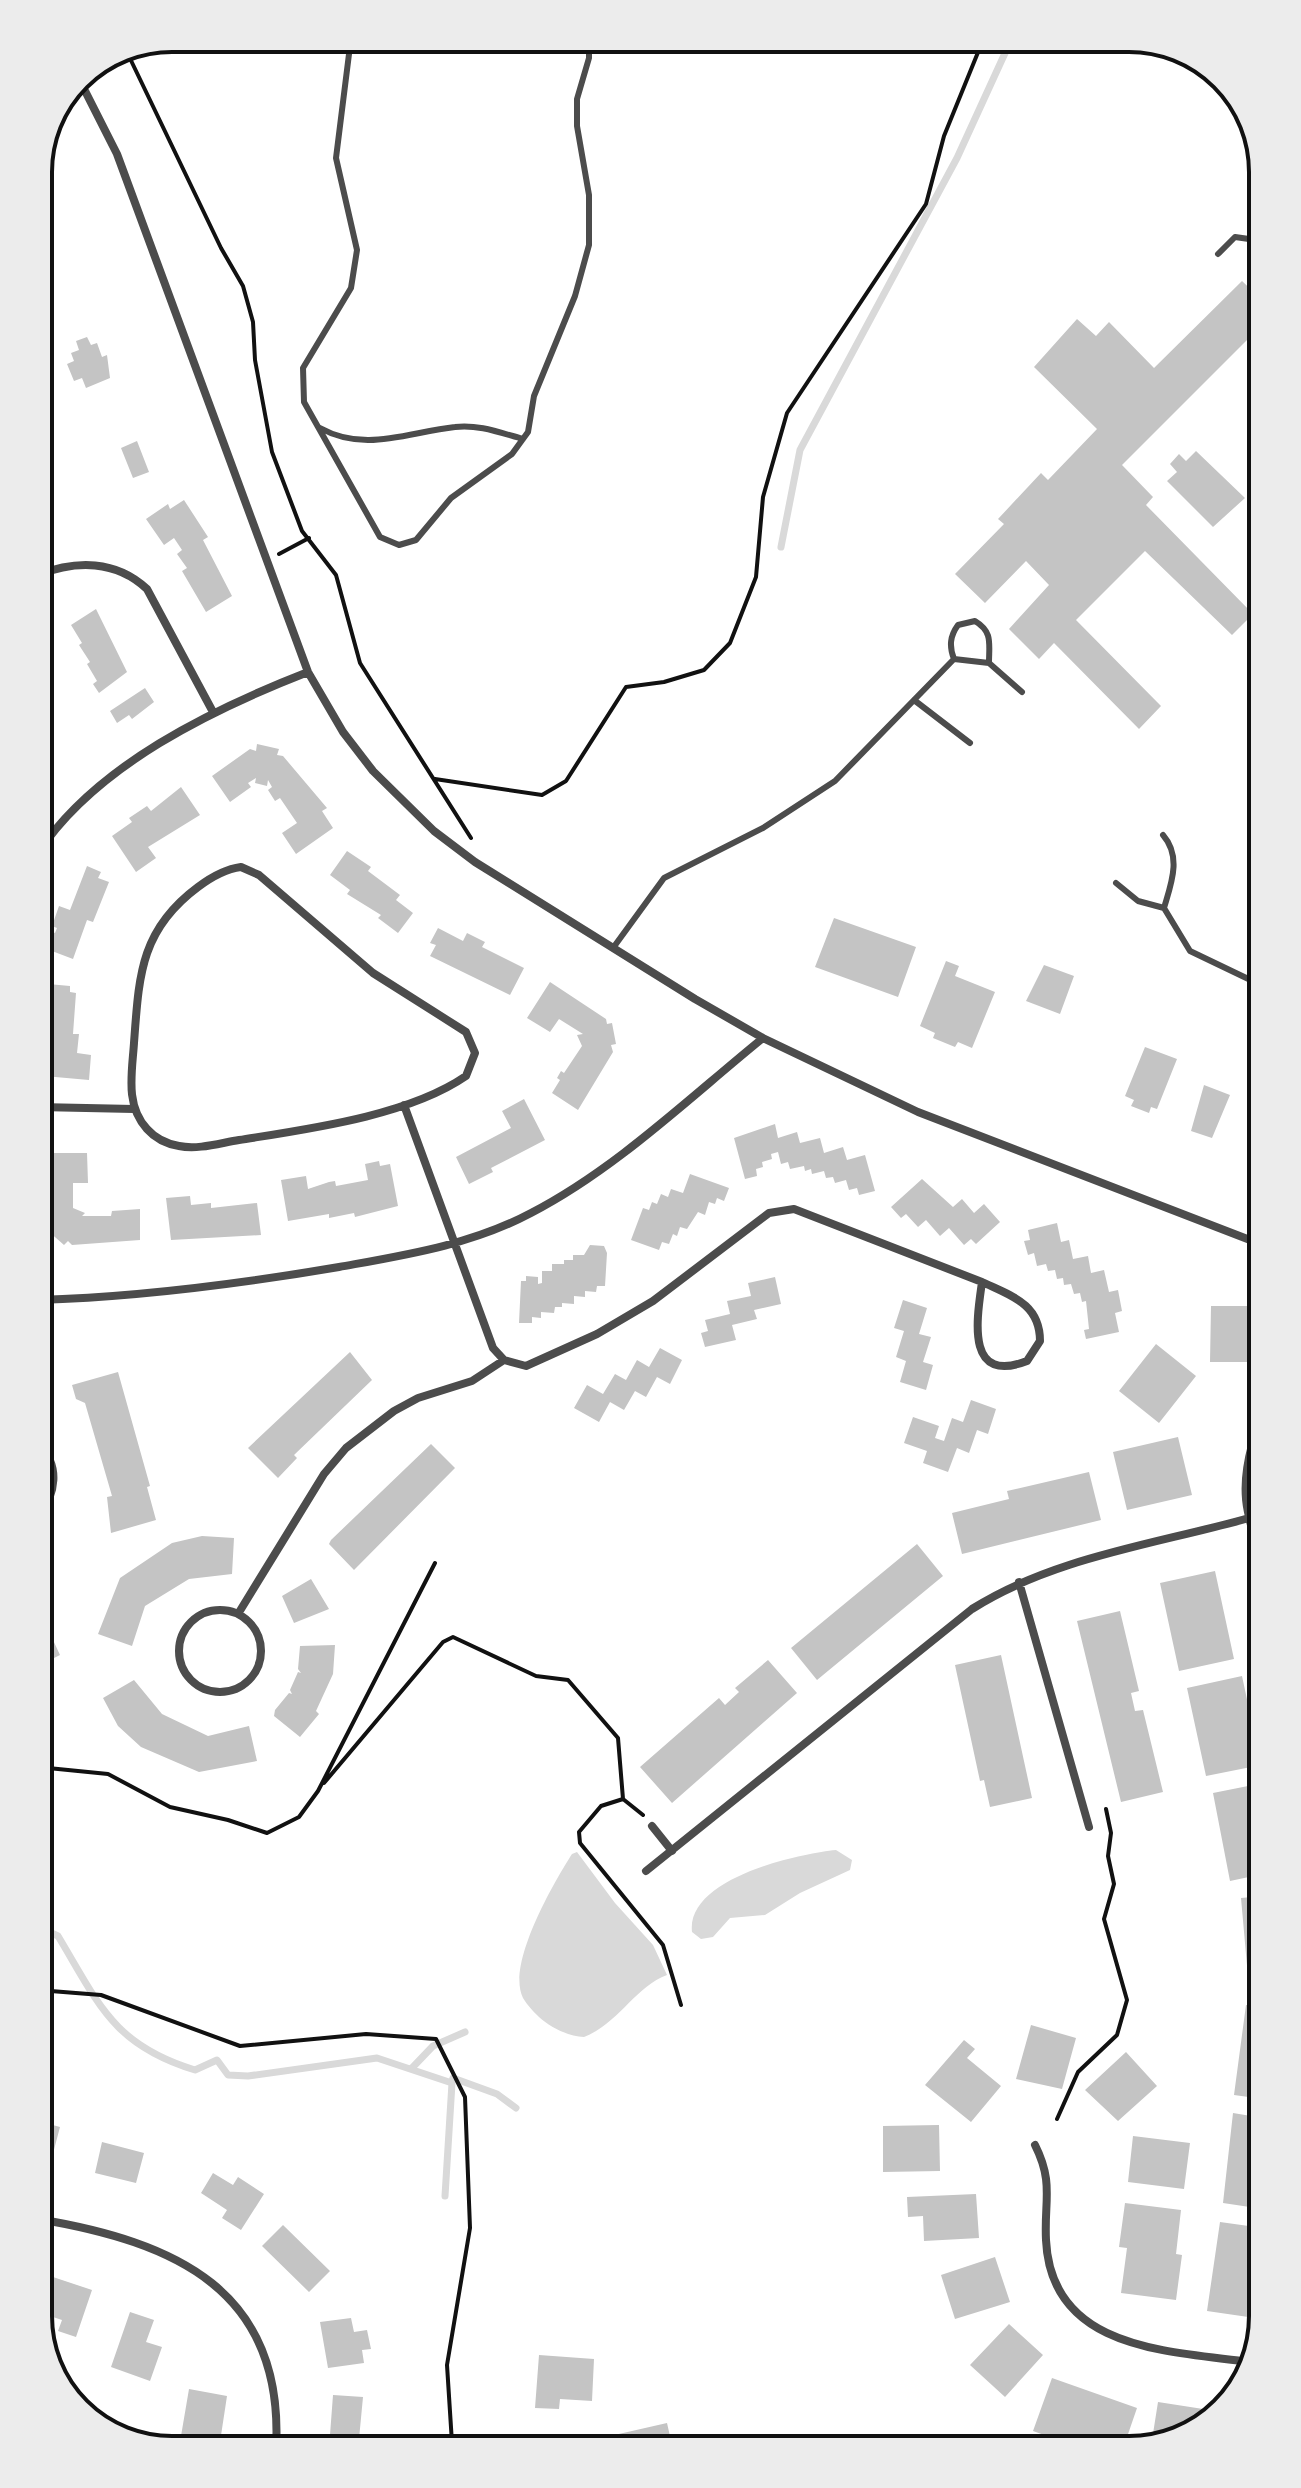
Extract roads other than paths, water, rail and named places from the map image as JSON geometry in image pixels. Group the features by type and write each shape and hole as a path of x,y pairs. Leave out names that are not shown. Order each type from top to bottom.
{"street":[{"path":"85,91 117,154 308,672 343,732 373,771 417,816 475,862 763,1038 918,1112 1249,1240"},
{"path":"52,571 75,565 97,564 117,569 138,581 147,589 213,712"},
{"path":"52,833 131,763 173,734 213,712 308,672"},
{"path":"241,867 259,875 373,973 466,1032 475,1053 466,1076 404,1105 298,1131 193,1147 163,1141 149,1131 134,1109 131,1094 138,980 160,921 180,900 204,882 231,868 241,867"},
{"path":"52,1299 223,1287 456,1243 529,1214 603,1168 763,1038"},
{"path":"404,1105 490,1343 504,1360 526,1366 597,1334 653,1301 769,1213 780,1209 794,1209 982,1282 1025,1302 1035,1313 1040,1341 1027,1361 1001,1366 988,1359 979,1348 975,1326 982,1282"},
{"path":"52,1107 134,1109"},
{"path":"238,1614 324,1474 346,1448 394,1411 418,1398 472,1381 504,1360"},
{"path":"646,1871 972,1609 1019,1582 1249,1518 1243,1486 1249,1459"},
{"path":"1019,1582 1089,1827"},
{"path":"208,1612 238,1614 259,1635 262,1650 259,1665 251,1678 239,1687 210,1691 185,1673 180,1644 185,1630 208,1612"},
{"path":"652,1826 672,1851"},
{"path":"1035,2145 1049,2177 1046,2241 1050,2262 1059,2284 1085,2321 1122,2342 1240,2361"},
{"path":"52,2222 111,2236 180,2261 206,2276 229,2296 265,2351 279,2408 277,2436"}],"lane":[{"path":"349,52 336,158 357,250 351,288 303,368 304,402 380,537 399,545 416,540 451,498 512,454 528,432 534,396 575,296 589,245 589,195 577,113 588,52"},
{"path":"1218,254 1235,237 1249,239"},
{"path":"318,426 356,441 381,441 472,426 523,439"},
{"path":"954,659 950,649 952,634 958,625 975,621 986,628 991,640 989,663"},
{"path":"954,659 989,663 1022,692"},
{"path":"613,948 664,878 763,828 835,781 954,659"},
{"path":"914,700 970,743"},
{"path":"1163,835 1172,845 1174,874 1164,908"},
{"path":"1116,883 1138,901 1164,908 1190,951 1249,979"}],"waterway":[{"path":"781,547 800,450 957,158 1006,52"},
{"path":"52,1933 58,1936 111,2019 126,2035 167,2060 195,2070 217,2060 228,2075 248,2076 377,2058 452,2083 445,2196"},
{"path":"412,2068 433,2046 465,2032"},
{"path":"453,2078 497,2094 516,2108"}]}
